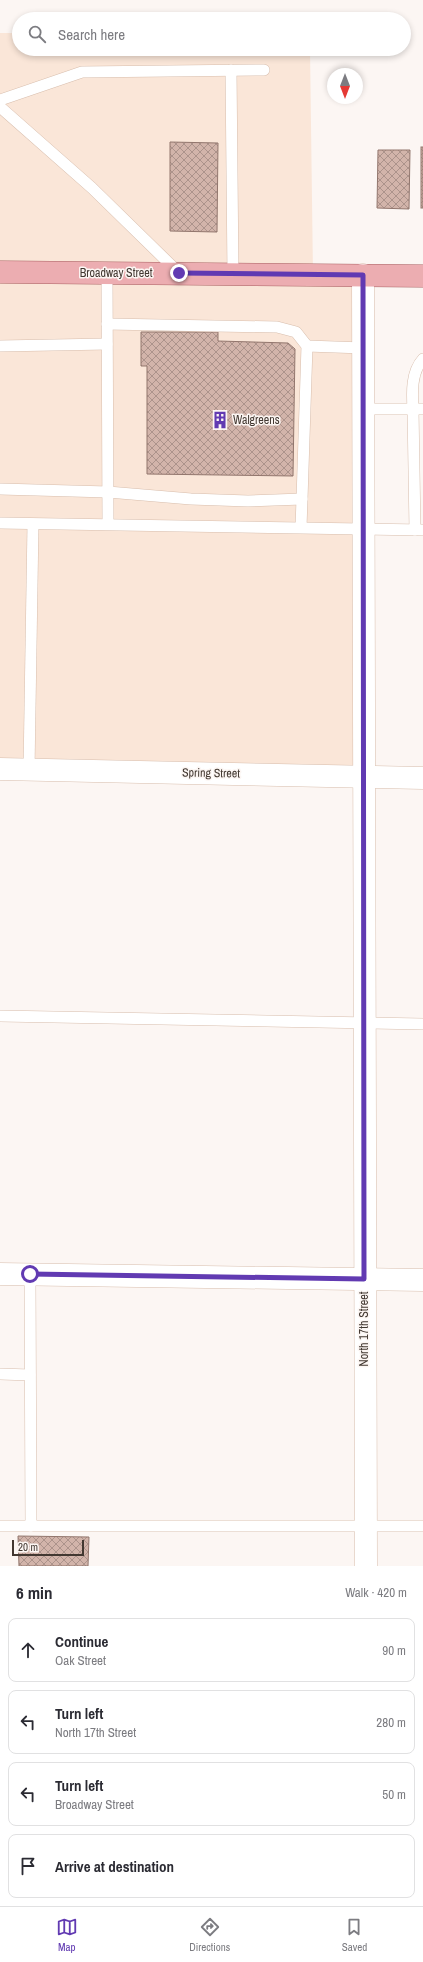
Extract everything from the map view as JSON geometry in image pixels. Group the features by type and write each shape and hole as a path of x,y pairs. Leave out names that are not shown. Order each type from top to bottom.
{"main road":[{"name":"Broadway Street","path":"0,272 423,276"}],"street":[{"name":"North 17th Street","path":"363,275 364,1279 366,1566"},
{"name":"Spring Street","path":"0,769 423,778"},
{"path":"0,1274 423,1280"}],"lane":[{"path":"231,70 233,274"},
{"path":"0,100 82,72 264,70"},
{"path":"0,107 92,188 179,273"},
{"path":"107,273 108,524"},
{"path":"107,324 276,327 296,332 307,346 301,527"},
{"path":"0,346 107,344"},
{"path":"307,346 363,348"},
{"path":"0,523 419,530 418,409 413,381 420,362 423,359"},
{"path":"363,409 418,409"},
{"path":"0,489 108,492 191,499 248,501 302,499"},
{"path":"29,770 33,524"},
{"path":"0,1016 423,1024"},
{"path":"30,1274 31,1526"},
{"path":"0,1374 30,1375"},
{"path":"0,1526 423,1526"}],"shaded area":[{"path":"0,33 12,33 12,56 310,56 313,274 363,275 363,776 0,769"}],"building":[{"path":"170,142 218,143 217,232 170,231"},
{"path":"421,147 423,147 423,208 421,208"},
{"path":"378,150 410,150 409,209 377,208"},
{"name":"Walgreens","path":"141,332 218,332 218,341 288,343 295,349 293,476 147,474 147,366 141,366"},
{"path":"18,1536 89,1537 88,1566 19,1566"}],"place":[{"name":"Walgreens","path":"220,420"}],"route":[{"path":"30,1274 364,1279 363,275 179,273"}]}
